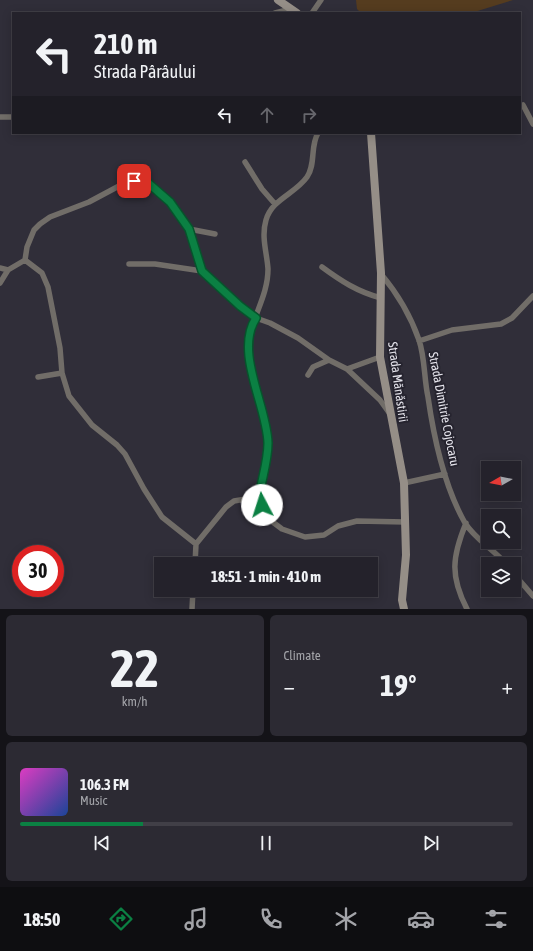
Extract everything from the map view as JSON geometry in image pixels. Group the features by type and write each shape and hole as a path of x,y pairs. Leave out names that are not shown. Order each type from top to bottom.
{"street":[{"path":"278,0 294,11"},
{"path":"313,12 321,0"},
{"path":"523,105 533,124"},
{"path":"0,117 12,117"},
{"path":"257,497 260,491 268,443 265,420 250,365 251,334 266,286 268,269 264,229 266,220 274,204 302,182 308,175 312,164 318,134"},
{"name":"Strada Mănăstirii","path":"371,134 381,273 380,357 404,484 406,555 402,600 404,609"},
{"path":"245,162 262,189 274,204"},
{"path":"0,283 8,270 25,260 30,239 40,224 62,211 89,202 119,186 134,181 147,182 170,202 189,229 202,271 240,306 256,318 298,338 329,360 347,369 380,400 390,414"},
{"path":"189,229 215,234"},
{"path":"25,260 42,273 51,298 62,373 69,396 75,406 92,425 117,444 126,454 147,495 162,517 196,544"},
{"path":"129,264 155,264 202,271"},
{"path":"322,267 347,285 365,294 381,298"},
{"path":"0,268 8,270"},
{"name":"Strada Dimitrie Cojocaru","path":"381,273 402,304 413,325 419,341 428,398 445,474 466,523 473,533 500,557"},
{"path":"419,341 452,330 501,324 512,318 533,296"},
{"path":"347,369 380,357"},
{"path":"308,375 313,367 329,360"},
{"path":"38,377 62,373"},
{"path":"404,484 445,474"},
{"path":"257,497 274,523 282,529 305,537 324,535 338,526 357,521 405,522"},
{"path":"195,557 196,544 226,507 234,501 257,497"},
{"path":"466,523 455,552 454,565 455,579 467,609"},
{"path":"521,582 533,596"},
{"path":"192,609 193,597"}],"shaded area":[{"path":"356,0 513,0 474,12 360,12 357,9"}],"route":[{"path":"134,181 147,182 170,202 189,229 202,271 240,306 256,318 251,334 250,365 265,420 268,443 267,459 259,495 257,497 262,505"}]}
